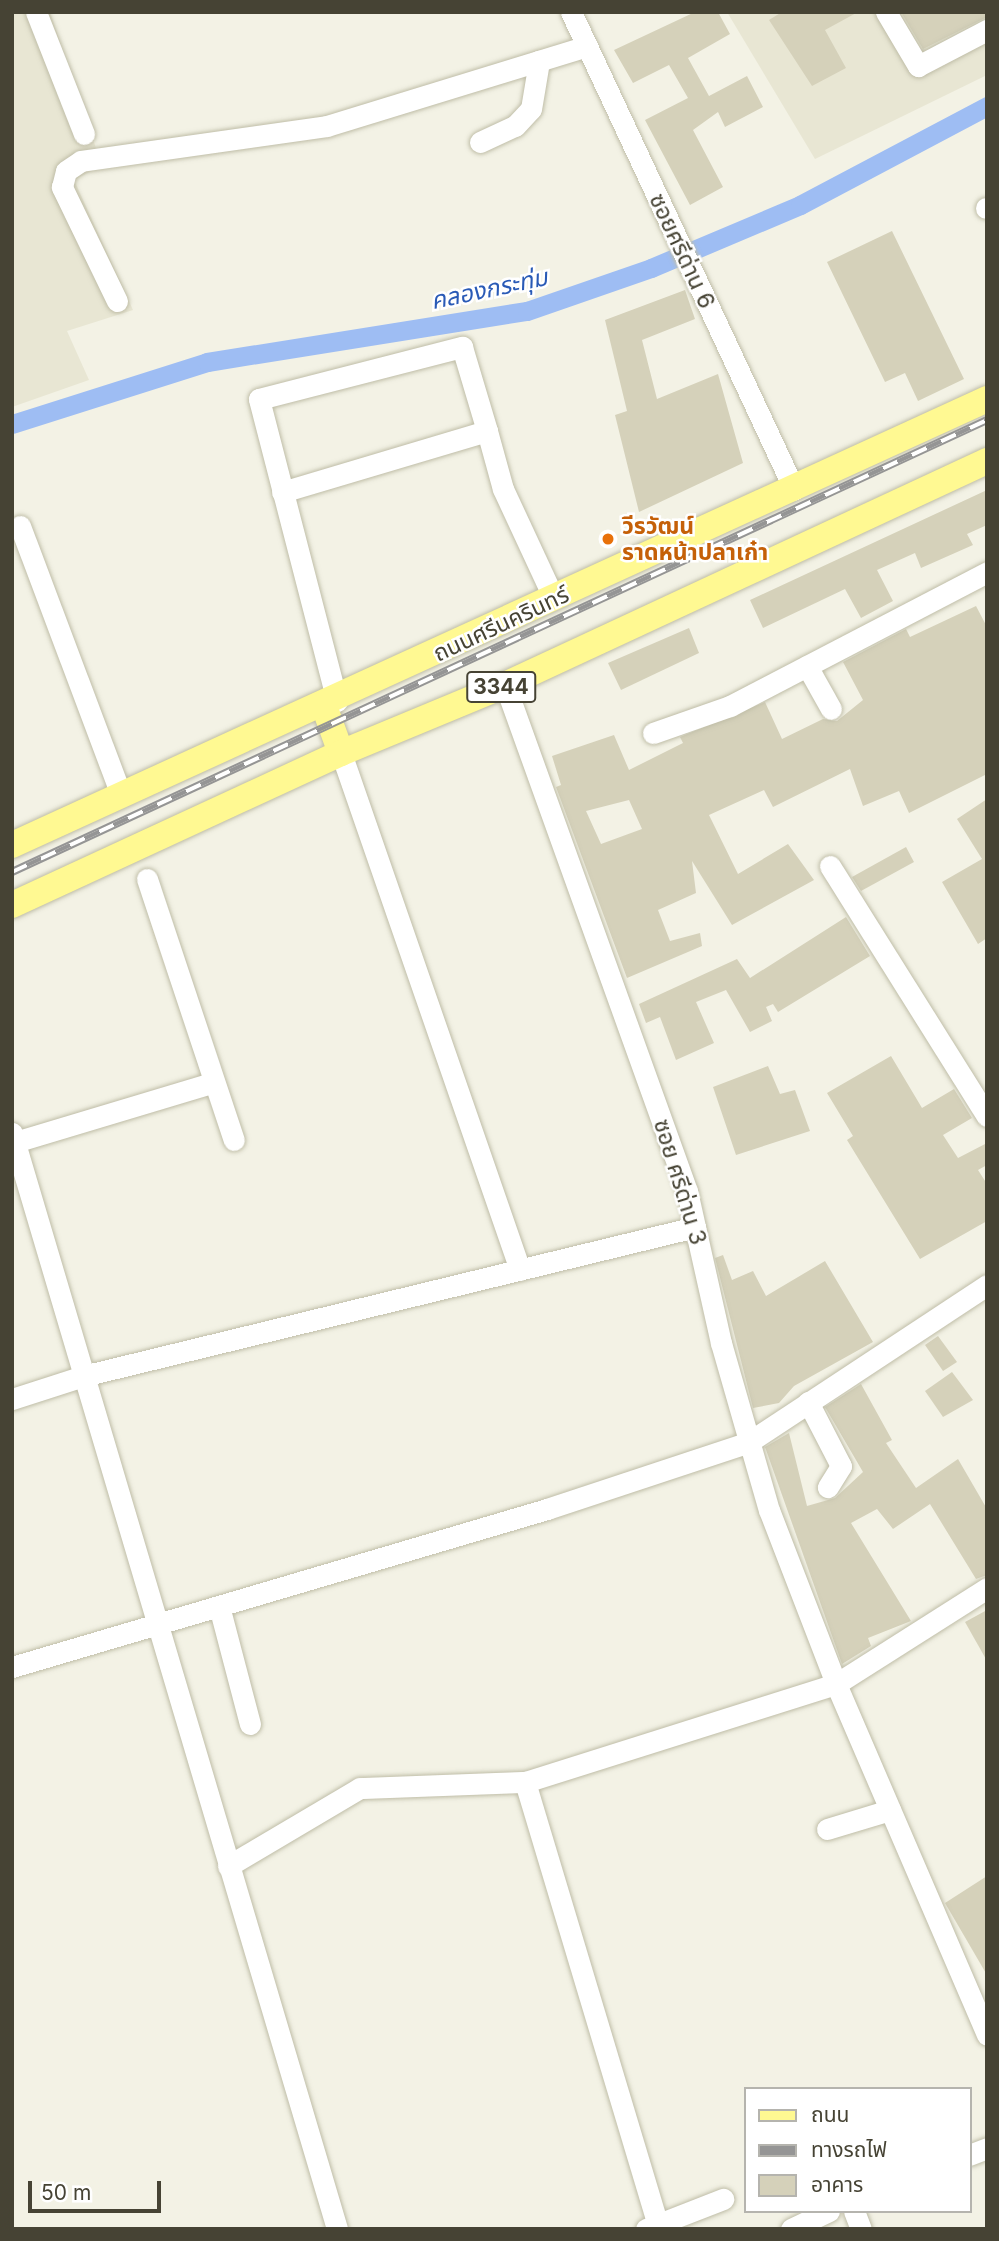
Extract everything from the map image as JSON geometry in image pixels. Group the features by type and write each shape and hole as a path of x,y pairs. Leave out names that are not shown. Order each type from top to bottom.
{"main road":[{"name":"ถนนศรีนครินทร์","path":"12,845 331,703 987,399"},
{"name":"3344","path":"12,905 341,753 505,685 987,461"},
{"path":"331,703 341,753"}],"street":[{"path":"36,12 84,134"},
{"name":"ซอยศรีด่าน 6","path":"571,12 794,489"},
{"path":"886,12 918,66 987,30"},
{"path":"117,301 62,187 66,171 81,161 327,126 587,46"},
{"path":"480,142 514,126 531,109 539,61"},
{"path":"331,703 259,400 462,347 503,489 554,599"},
{"path":"282,492 487,430"},
{"path":"20,526 121,795"},
{"path":"653,733 730,706 987,572"},
{"path":"807,666 831,709"},
{"name":"ซอย ศรีด่าน 3","path":"505,685 695,1227 749,1442 836,1684 985,2025"},
{"path":"341,753 520,1270"},
{"path":"830,866 987,1116"},
{"path":"147,879 212,1083 233,1140"},
{"path":"212,1083 14,1138 337,2229"},
{"path":"12,1399 83,1376 695,1227"},
{"path":"12,1667 749,1442 987,1285"},
{"path":"808,1402 841,1466 828,1487"},
{"path":"228,1866 359,1788 525,1782 836,1684 987,1588"},
{"path":"219,1606 250,1724"},
{"path":"525,1782 654,2227 723,2199"},
{"path":"827,1829 890,1810"},
{"path":"791,2229 825,2213"}],"shaded area":[{"path":"12,12 50,12 102,166 74,180 133,310 67,331 89,380 12,407"},
{"path":"727,12 987,12 987,75 815,159"}],"building":[{"path":"695,12 718,12 730,34 688,58 709,96 747,76 763,107 725,127 718,112 693,130 723,187 690,205 645,120 688,98 669,65 633,83 614,50"},
{"path":"782,12 858,12 825,30 846,68 812,86 769,20"},
{"path":"901,12 987,12 987,17 923,49"},
{"path":"892,231 964,379 918,401 905,373 885,382 827,262"},
{"path":"685,290 695,319 642,340 657,399 718,374 743,463 639,512 615,415 627,411 605,320"},
{"path":"987,490 987,525 967,534 973,545 921,568 915,553 877,570 893,601 861,618 845,589 763,628 750,600"},
{"path":"976,606 987,627 987,774 909,813 899,791 863,806 850,769 773,807 764,790 709,815 738,874 788,844 814,880 732,925 692,861 696,893 658,910 670,941 700,933 702,946 627,978 556,787 561,785 552,756 614,735 629,770 683,743 680,737 765,702 782,739 823,719 837,721 863,700 843,662 906,629 910,637","holes":["629,800 642,829 601,844 586,811"]},
{"path":"689,628 699,653 621,690 608,663"},
{"path":"987,799 987,938 978,944 942,882 982,859 957,819"},
{"path":"906,847 914,862 861,891 852,877"},
{"path":"846,917 870,956 778,1012 773,1004 766,1007 772,1021 750,1032 726,990 696,1002 714,1043 676,1060 660,1017 646,1023 639,1004 737,959 750,978"},
{"path":"891,1056 922,1108 954,1089 972,1118 943,1135 958,1158 987,1143 987,1165 978,1170 987,1184 987,1221 920,1259 847,1140 853,1136 827,1093"},
{"path":"768,1066 780,1094 795,1090 810,1131 736,1155 713,1087"},
{"path":"723,1255 732,1280 753,1271 766,1296 825,1261 873,1342 794,1386 779,1403 753,1408 715,1258"},
{"path":"938,1336 957,1362 943,1371 925,1345"},
{"path":"952,1372 973,1400 943,1417 925,1391"},
{"path":"861,1384 892,1440 886,1443 916,1488 958,1459 987,1509 987,1575 976,1579 930,1504 893,1529 877,1509 851,1523 911,1621 868,1638 871,1646 842,1664 765,1447 789,1433 807,1506 835,1498 863,1472 825,1407"},
{"path":"987,1610 987,1661 965,1622"},
{"path":"987,1876 987,1975 945,1903"}],"waterway":[{"name":"คลองกระทุ่ม","path":"12,424 207,362 527,311 651,268 800,205 987,106"}],"railway":[{"path":"12,872 987,420"}],"place":[{"name":"วีรวัฒน์ ราดหน้าปลาเก๋า","path":"608,539"}]}
